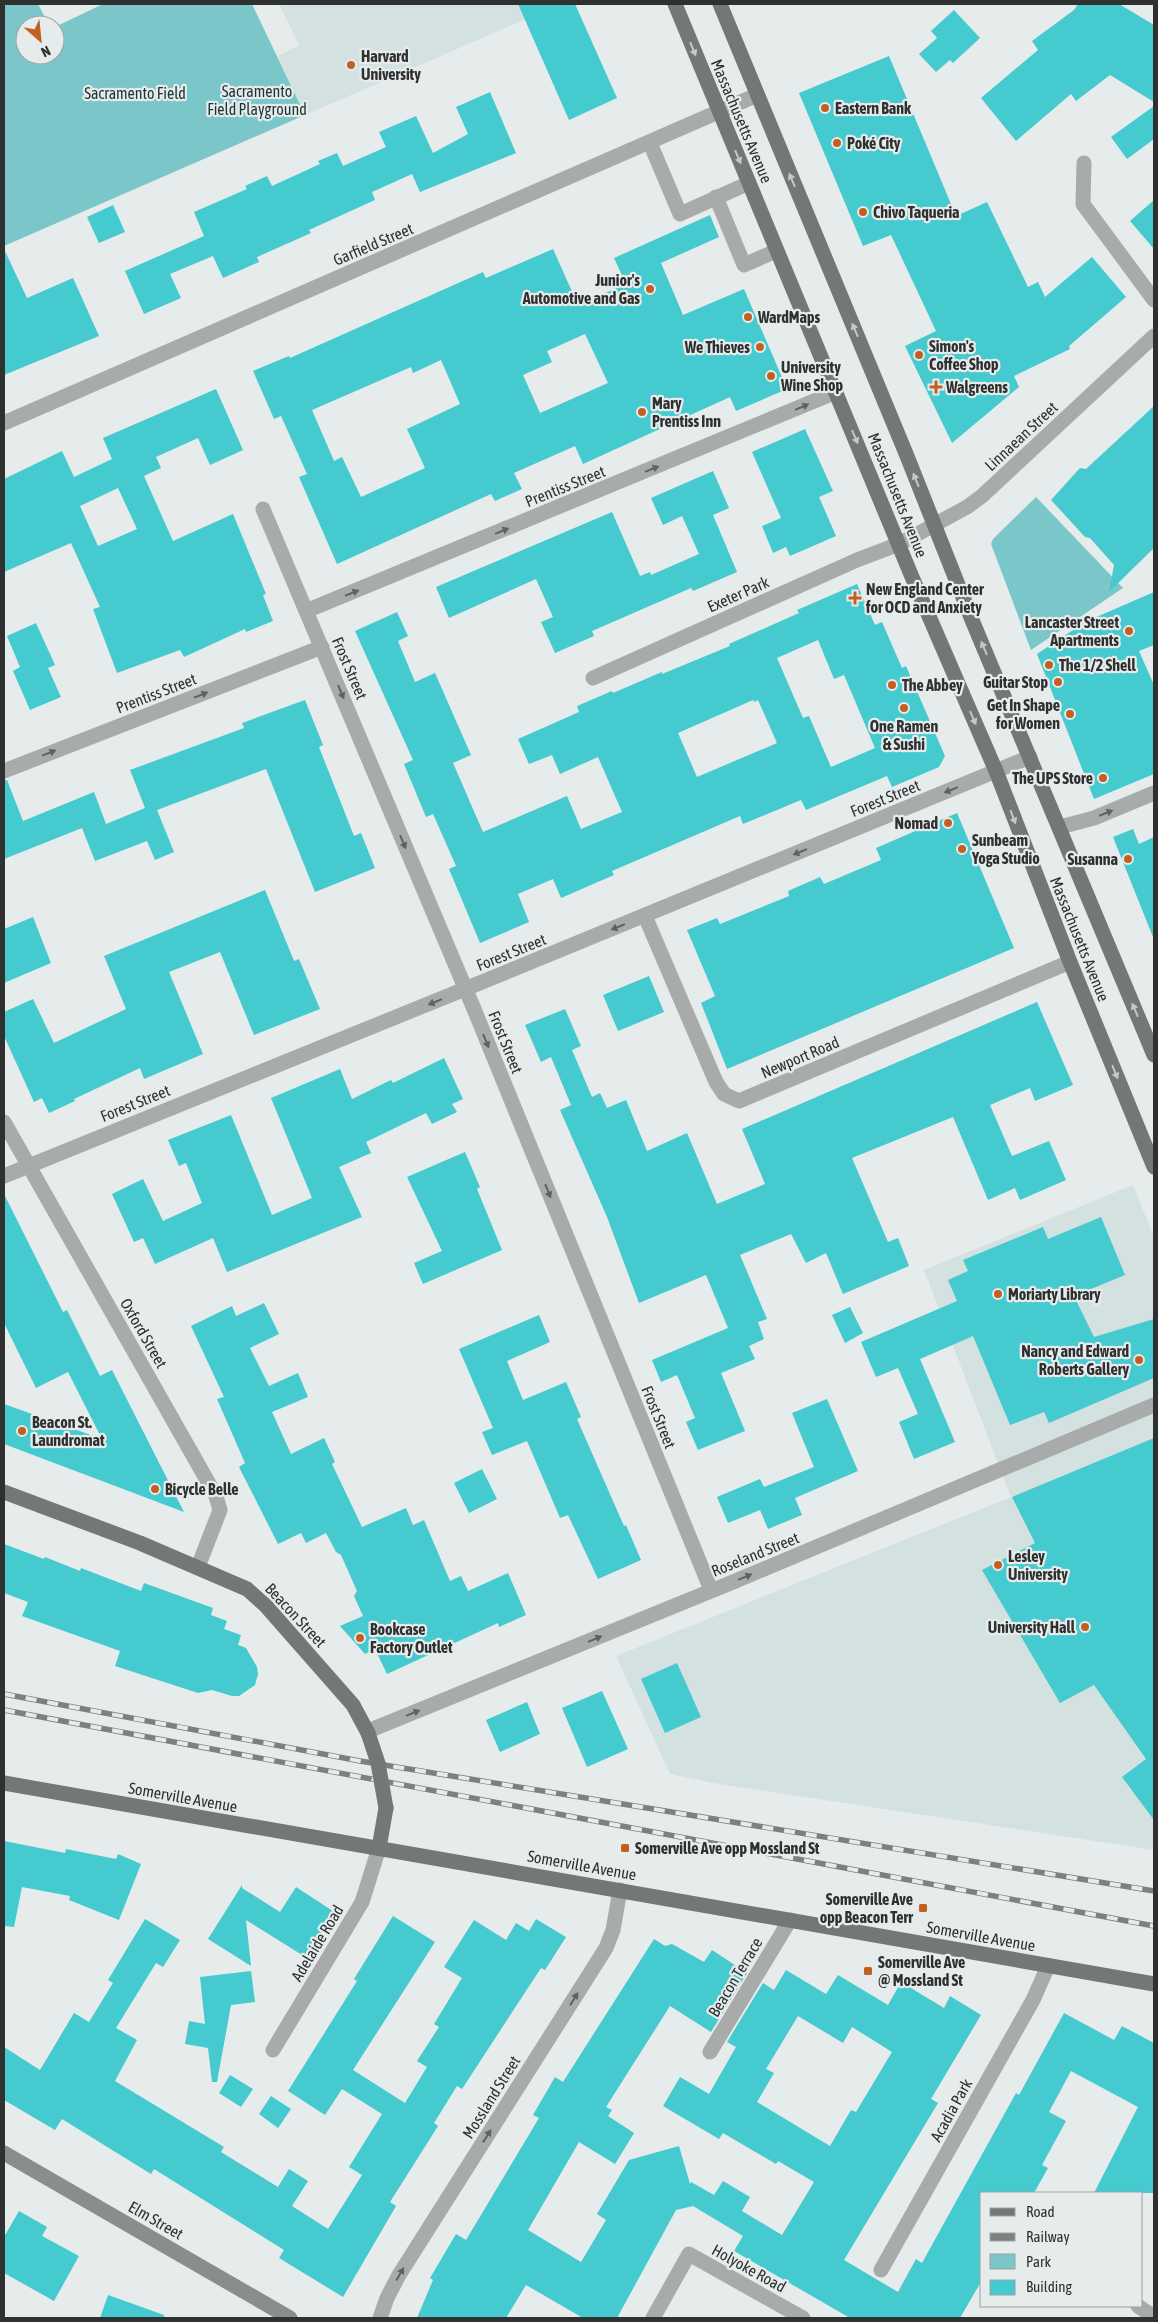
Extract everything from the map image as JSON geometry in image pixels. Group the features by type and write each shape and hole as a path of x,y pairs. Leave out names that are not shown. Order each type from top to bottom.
{"main road":[{"name":"Massachusetts Avenue","path":"675,4 776,251 996,771 1070,962 1154,1167"},
{"name":"Massachusetts Avenue","path":"720,4 934,526 1154,1054"},
{"name":"Beacon Street","path":"4,1492 198,1567 241,1585 257,1597 354,1705 368,1732 378,1763 386,1808 380,1848"},
{"name":"Somerville Avenue","path":"4,1783 1154,1984"},
{"name":"Elm Street","path":"4,2153 290,2318"}],"street":[{"name":"Garfield Street","path":"4,423 650,143 756,95"},
{"path":"650,143 680,214 749,184"},
{"path":"1084,163 1083,204 1154,300"},
{"path":"716,197 744,264 776,251"},
{"name":"Linnaean Street","path":"899,544 934,526 982,496 1154,336"},
{"name":"Prentiss Street","path":"306,611 836,392"},
{"name":"Frost Street","path":"263,509 465,989 711,1590"},
{"name":"Exeter Park","path":"593,678 857,560 899,544"},
{"name":"Prentiss Street","path":"4,771 322,647"},
{"name":"Forest Street","path":"4,1176 1030,757"},
{"path":"1060,827 1094,818 1154,793"},
{"name":"Newport Road","path":"644,916 711,1072 724,1094 739,1101 1070,962"},
{"name":"Oxford Street","path":"4,1122 216,1496 220,1510 198,1567"},
{"name":"Roseland Street","path":"368,1732 912,1508 1154,1405"},
{"name":"Adelaide Road","path":"273,2050 362,1902 380,1848"},
{"name":"Mossland Street","path":"380,2318 387,2298 399,2275 606,1948 613,1930 620,1890"},
{"name":"Beacon Terrace","path":"710,2052 790,1920"},
{"name":"Acadia Park","path":"881,2270 1033,2000 1048,1966"},
{"name":"Holyoke Road","path":"654,2318 689,2254 803,2318"},
{"path":"1139,2307 1154,2317"}],"shaded area":[{"name":"Harvard University","path":"279,4 561,4 305,115 278,56 299,45"},
{"name":"Lesley University","path":"1133,1185 1154,1237 1154,1850 713,1783 670,1774 616,1656 1011,1497 924,1270"}],"green space":[{"name":"Sacramento Field","path":"4,4 38,4 44,15 15,15 15,65 65,65 65,22 103,4 252,4 305,115 4,246"},
{"path":"1036,497 1123,588 1031,650 991,544 993,539"}],"building":[{"path":"518,4 575,4 617,98 569,120"},
{"path":"1078,4 1119,4 1154,25 1154,102 1110,75 1076,101 1071,94 1016,141 981,98 1038,50 1032,41 1074,10"},
{"path":"954,10 980,38 953,63 950,60 936,72 919,54 937,38 931,31"},
{"path":"889,56 956,216 987,202 1028,287 1038,282 1045,297 1092,257 1126,297 1069,346 1070,349 1014,376 1019,387 952,443 905,346 936,331 891,235 863,246 799,93"},
{"path":"490,92 516,153 420,192 412,174 372,192 375,200 309,230 311,233 257,257 259,262 223,278 213,256 170,274 181,298 144,314 125,271 204,236 194,212 247,189 245,186 267,176 272,186 320,164 318,161 337,153 343,166 386,147 379,132 416,116 433,153 468,134 456,107"},
{"path":"1154,106 1154,139 1127,159 1111,137"},
{"path":"1154,200 1154,249 1130,221"},
{"path":"113,205 125,232 99,243 87,217"},
{"path":"710,215 719,237 661,263 683,315 744,289 787,389 736,411 730,397 583,464 575,446 514,473 522,489 495,501 491,494 337,564 299,477 307,474 281,416 274,419 253,371 289,356 290,358 483,272 486,278 553,249 578,305 626,284 614,258","holes":["585,334 608,383 540,413 523,375 552,362 547,351","441,360 460,404 407,429 425,468 361,497 342,457 334,461 312,410 411,367 413,373"]},
{"path":"4,249 27,298 73,278 99,336 4,375"},
{"path":"216,389 243,450 210,465 198,438 156,457 161,468 144,476 173,541 233,514 266,594 263,595 273,621 246,632 245,629 184,657 180,650 117,673 93,609 100,607 71,543 4,572 4,479 62,451 74,477 112,459 103,438","holes":["118,488 137,529 98,546 80,506"]},
{"path":"1154,406 1154,548 1109,592 1114,565 1090,538 1085,537 1051,500 1080,468 1086,469"},
{"path":"805,429 833,491 819,497 836,536 790,556 786,547 773,553 762,526 781,518 752,452"},
{"path":"713,471 729,508 713,515 737,572 693,591 691,588 592,631 594,636 555,653 541,622 553,617 536,579 449,618 436,587 612,512 640,576 650,572 651,575 699,554 682,516 663,525 651,498"},
{"path":"857,584 875,625 882,622 902,668 906,666 945,756 939,767 892,787 887,776 806,810 801,800 743,824 740,816 612,871 614,875 561,898 553,879 518,894 529,922 480,943 449,869 456,866 433,814 426,817 404,764 413,760 355,631 397,612 408,636 398,641 415,682 435,673 471,755 453,763 483,832 567,796 581,829 622,812 598,757 560,774 552,755 529,764 518,739 579,712 577,706 730,646 729,644 799,613 797,610","holes":["818,640 834,679 844,675 875,748 831,767 809,716 803,718 777,658","753,700 754,702 758,700 777,743 697,777 678,733"]},
{"path":"1154,592 1154,645 1139,651 1154,685 1154,774 1094,799 1037,654 1085,622"},
{"path":"36,623 55,665 48,668 61,697 30,710 13,671 20,667 7,636"},
{"path":"305,700 323,745 319,747 354,836 361,833 375,868 315,892 266,769 157,810 174,852 155,860 147,841 95,861 82,828 4,859 4,780 7,780 23,821 94,792 106,824 145,808 130,770 244,728 242,723"},
{"path":"957,813 1014,948 727,1069 701,1003 715,996 687,930 717,918 720,924 789,896 788,891 820,877 824,884 881,860 876,848"},
{"path":"1133,829 1139,844 1154,837 1153,937 1113,837"},
{"path":"265,890 294,961 299,959 320,1009 254,1035 220,952 169,972 203,1054 144,1079 140,1068 49,1113 42,1098 34,1102 4,1036 4,1012 33,999 54,1043 126,1009 104,956"},
{"path":"33,917 51,963 4,983 4,929"},
{"path":"649,976 664,1012 618,1031 603,995"},
{"path":"1037,1002 1073,1085 1035,1101 1030,1088 990,1105 1012,1156 1049,1141 1066,1180 1020,1200 1015,1188 988,1200 953,1117 852,1158 888,1242 898,1238 909,1266 843,1294 826,1253 806,1263 791,1234 740,1255 767,1319 758,1322 764,1339 749,1346 755,1359 721,1373 745,1431 698,1450 686,1422 695,1418 677,1375 661,1382 652,1360 728,1328 706,1275 639,1303 607,1217 560,1110 571,1105 551,1057 541,1062 525,1025 565,1009 581,1046 572,1050 592,1097 600,1093 607,1108 626,1100 647,1151 687,1133 717,1204 765,1184 742,1129"},
{"path":"444,1058 463,1099 452,1104 457,1112 432,1124 426,1113 366,1142 371,1153 339,1167 362,1217 227,1272 213,1238 155,1264 143,1238 134,1242 112,1194 143,1179 163,1221 202,1203 186,1163 179,1166 168,1140 231,1115 272,1215 312,1198 271,1098 340,1069 352,1099 391,1080 393,1083"},
{"path":"465,1152 480,1187 477,1189 502,1250 423,1284 414,1263 442,1251 407,1177"},
{"path":"4,1194 63,1312 67,1310 100,1376 112,1370 184,1512 4,1444 4,1404 102,1439 68,1372 36,1388 4,1323"},
{"path":"1101,1217 1125,1275 1074,1296 1094,1337 1154,1319 1154,1378 1049,1423 1044,1412 1010,1425 973,1336 920,1359 955,1442 914,1459 899,1422 918,1414 898,1368 876,1377 861,1342 957,1301 948,1280 968,1271 963,1260 1043,1227 1048,1239"},
{"path":"264,1303 279,1334 250,1348 269,1386 298,1373 308,1397 272,1412 291,1454 324,1438 335,1462 332,1464 362,1527 406,1508 413,1525 424,1520 450,1581 461,1576 468,1591 508,1573 526,1615 499,1627 498,1623 387,1674 375,1649 365,1654 340,1626 363,1616 354,1596 357,1591 341,1555 336,1552 326,1533 306,1543 301,1533 278,1544 239,1467 245,1463 217,1399 224,1397 191,1326 232,1306 236,1316"},
{"path":"850,1307 863,1333 845,1343 832,1315"},
{"path":"539,1315 550,1342 507,1361 523,1400 566,1382 581,1417 577,1419 641,1560 598,1579 568,1515 560,1518 527,1441 492,1455 482,1432 493,1428 459,1349"},
{"path":"827,1399 858,1471 795,1498 802,1515 768,1529 760,1510 728,1523 717,1497 760,1479 764,1487 814,1467 792,1413"},
{"name":"University Hall","path":"1154,1438 1154,1820 1122,1777 1146,1759 1094,1685 1060,1703 982,1570 1035,1543 1012,1497"},
{"path":"482,1469 497,1499 469,1513 454,1483"},
{"path":"4,1544 80,1571 81,1568 141,1591 144,1583 213,1608 211,1615 227,1621 224,1629 241,1635 238,1645 246,1648 257,1667 258,1674 255,1685 239,1696 232,1696 212,1690 198,1693 115,1666 120,1651 22,1616 28,1602 4,1593"},
{"path":"677,1663 701,1717 665,1733 641,1679"},
{"path":"602,1691 628,1749 587,1767 562,1708"},
{"path":"527,1702 540,1734 500,1752 486,1720"},
{"path":"4,1841 65,1853 66,1849 116,1859 118,1854 141,1864 119,1920 69,1900 70,1896 22,1887 14,1927 4,1926"},
{"path":"242,1885 242,1888 280,1912 296,1887 336,1913 307,1958 246,1920 251,1966 208,1939"},
{"path":"393,1916 435,1942 353,2070 405,2103 427,2067 417,2061 439,2027 434,2024 462,1978 444,1967 474,1920 506,1940 516,1923 529,1931 536,1919 566,1937 545,1970 541,1968 462,2089 457,2086 434,2123 438,2126 390,2202 396,2206 343,2297 279,2258 284,2250 154,2169 151,2174 62,2119 55,2130 4,2100 4,2047 40,2070 74,2013 89,2022 113,1983 108,1980 145,1919 180,1940 163,1967 156,1963 116,2028 137,2040 115,2081 224,2147 221,2152 278,2187 289,2169 308,2181 292,2206 328,2229 362,2175 349,2167 382,2114 342,2089 325,2115 288,2091 357,1981 354,1979"},
{"path":"654,1939 665,1946 672,1944 704,1962 712,1950 747,1973 711,2032 670,2006 606,2107 612,2110 608,2116 634,2133 615,2164 579,2142 528,2230 581,2262 606,2220 597,2214 629,2160 679,2146 690,2184 691,2182 714,2195 723,2181 750,2197 742,2211 782,2235 814,2182 778,2161 776,2164 723,2133 719,2139 663,2106 680,2077 709,2094 736,2047 727,2042 763,1983 774,1990 786,1970 826,1994 838,1975 888,2005 901,1982 944,2008 950,1996 981,2015 931,2099 938,2103 844,2260 898,2292 916,2259 922,2263 1016,2093 1019,2095 1064,2013 1114,2040 1122,2026 1154,2043 1154,2193 1095,2192 1138,2107 1071,2071 1049,2112 1066,2121 1042,2165 1048,2168 1035,2192 980,2192 980,2283 960,2318 850,2318 734,2251 743,2236 693,2206 676,2210 617,2318 583,2318 526,2285 506,2318 417,2318 433,2280 430,2278 456,2234 466,2240 539,2118 533,2115 555,2077 563,2082","holes":["798,2016 843,2043 852,2027 892,2052 856,2112 851,2110 830,2146 757,2102 774,2073 766,2069"]},
{"path":"251,1971 255,2002 231,2005 217,2082 212,2082 208,2048 185,2044 189,2021 205,2024 200,1977"},
{"path":"230,2075 253,2089 241,2107 219,2093"},
{"path":"271,2096 291,2109 278,2128 259,2114"},
{"path":"19,2211 47,2227 42,2236 79,2256 54,2301 4,2273 4,2237"},
{"path":"108,2295 164,2315 164,2318 100,2318"}],"railway":[{"path":"4,1694 360,1761 1154,1891"},
{"path":"4,1710 1154,1926"}],"place":[{"name":"Harvard University","path":"351,65"},
{"name":"Eastern Bank","path":"825,108"},
{"name":"Poké City","path":"837,143"},
{"name":"Chivo Taqueria","path":"863,212"},
{"name":"Junior's Automotive and Gas","path":"650,289"},
{"name":"WardMaps","path":"748,317"},
{"name":"We Thieves","path":"760,347"},
{"name":"Simon's Coffee Shop","path":"919,355"},
{"name":"University Wine Shop","path":"771,376"},
{"name":"Walgreens","path":"936,387"},
{"name":"Mary Prentiss Inn","path":"642,412"},
{"name":"New England Center for OCD and Anxiety","path":"855,598"},
{"name":"Lancaster Street Apartments","path":"1129,631"},
{"name":"The 1/2 Shell","path":"1049,665"},
{"name":"Guitar Stop","path":"1058,682"},
{"name":"The Abbey","path":"892,685"},
{"name":"One Ramen & Sushi","path":"904,708"},
{"name":"Get In Shape for Women","path":"1070,714"},
{"name":"The UPS Store","path":"1103,778"},
{"name":"Nomad","path":"948,823"},
{"name":"Sunbeam Yoga Studio","path":"962,849"},
{"name":"Susanna","path":"1128,859"},
{"name":"Moriarty Library","path":"998,1294"},
{"name":"Nancy and Edward Roberts Gallery","path":"1139,1360"},
{"name":"Beacon St. Laundromat","path":"22,1431"},
{"name":"Bicycle Belle","path":"155,1489"},
{"name":"Lesley University","path":"998,1565"},
{"name":"University Hall","path":"1085,1627"},
{"name":"Bookcase Factory Outlet","path":"360,1638"},
{"name":"Somerville Ave opp Mossland St","path":"625,1848"},
{"name":"Somerville Ave opp Beacon Terr","path":"923,1908"},
{"name":"Somerville Ave @ Mossland St","path":"868,1971"}],"park label":[{"name":"Sacramento Field Playground","path":"257,100"}]}
